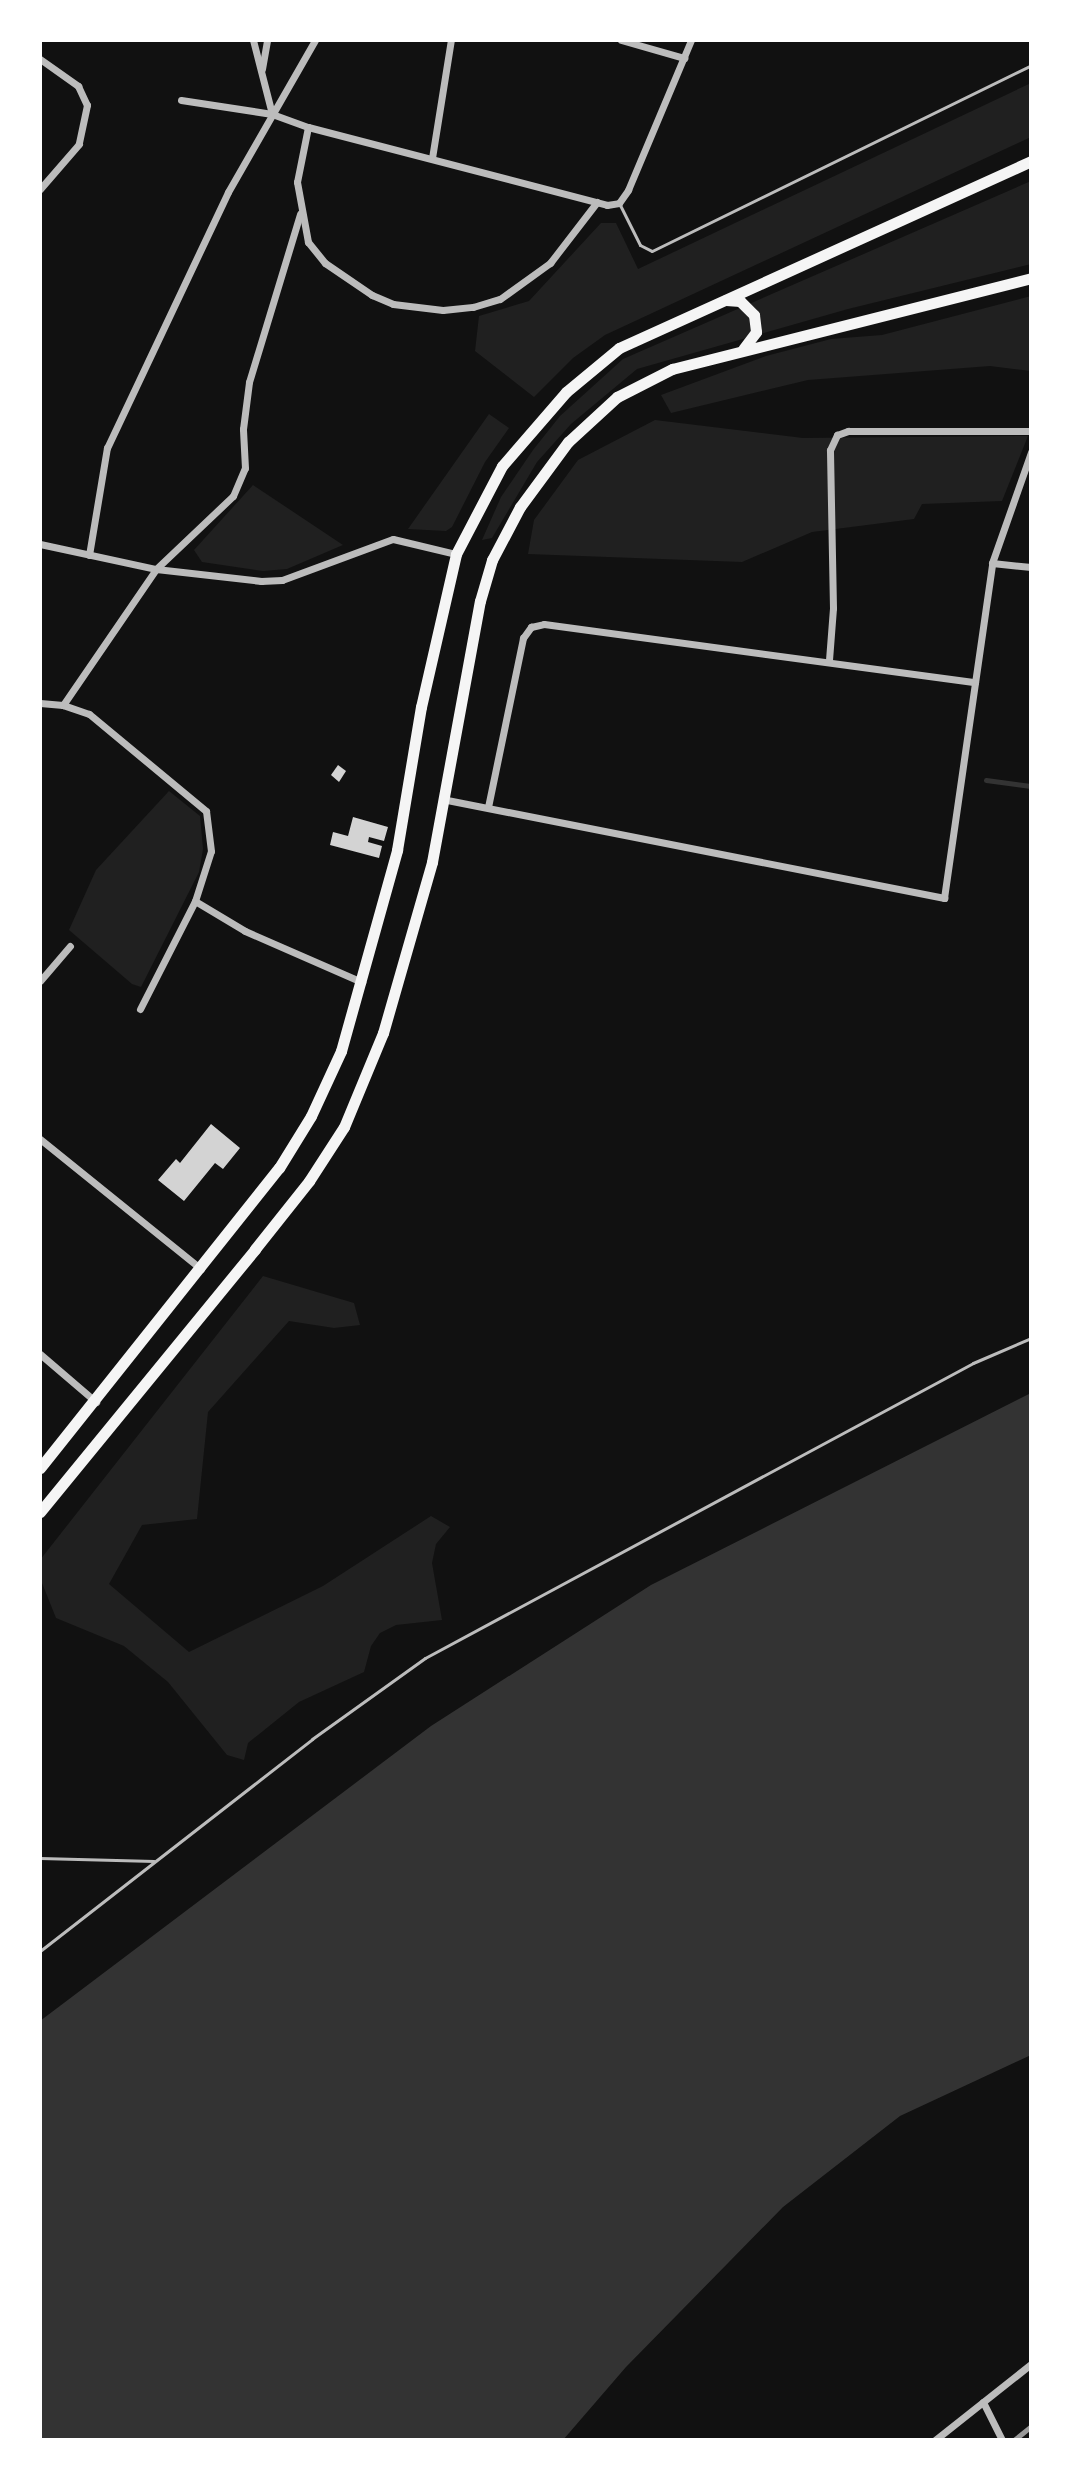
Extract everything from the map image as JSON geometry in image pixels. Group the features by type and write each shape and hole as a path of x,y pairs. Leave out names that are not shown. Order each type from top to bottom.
{"main road":[{"path":"40,1468 96,1402 279,1168 311,1116 341,1051 397,850 421,707 456,554 502,466 566,392 619,348 1031,161"},
{"path":"40,1512 309,1181 344,1127 383,1033 447,800 480,601 492,560 520,507 568,442 617,397 672,369 1031,278"},
{"path":"723,300 740,301 754,315 756,332 742,350"}],"street":[{"path":"253,40 272,114"},
{"path":"262,73 267,40"},
{"path":"89,555 107,448 228,192 315,40"},
{"path":"432,158 451,40"},
{"path":"621,40 684,58"},
{"path":"181,100 272,114 308,127 597,202 619,203 691,40"},
{"path":"40,59 78,86 87,105 79,144 40,189"},
{"path":"308,127 297,182 300,214 308,242 325,263 353,283 393,304 443,310 473,307 500,299 550,263 597,202"},
{"path":"63,705 156,569 233,496 245,468 243,429 249,382 300,214"},
{"path":"829,660 833,608 830,450 833,440 848,431 1031,431"},
{"path":"447,800 944,898 992,563 1031,452"},
{"path":"40,544 156,569 261,581 282,580 393,539 456,554"},
{"path":"992,563 1031,567"},
{"path":"488,807 523,638 531,627 544,624 975,682"},
{"path":"40,703 63,705 89,714 206,811 211,851 195,901 140,1009"},
{"path":"195,901 245,931 362,982"},
{"path":"40,981 70,946"},
{"path":"40,1139 201,1269"},
{"path":"40,1354 96,1402"},
{"path":"935,2440 1031,2364"},
{"path":"983,2402 1002,2440"}],"lane":[{"path":"619,203 640,245 652,251 1031,65"},
{"path":"40,1951 312,1739 425,1658 973,1363 1031,1338"},
{"path":"40,1858 154,1861"}],"shaded area":[{"path":"1031,83 1031,137 605,335 573,358 534,397 475,351 479,316 529,301 601,223 616,223 638,269"},
{"path":"1031,181 1031,264 848,309 637,369 571,424 537,462 492,538 482,540 501,497 533,450 560,416 623,359"},
{"path":"1031,296 1031,371 990,366 808,380 671,413 661,395 766,356 831,339 882,335"},
{"path":"489,414 509,428 485,462 452,527 446,531 408,529"},
{"path":"655,420 803,438 1028,436 1002,501 922,504 914,519 812,532 742,562 528,554 534,520 578,460"},
{"path":"253,485 343,545 287,569 263,571 202,562 194,550"},
{"path":"169,791 200,816 203,849 199,872 141,987 132,984 69,930 96,870"},
{"path":"263,1276 354,1303 360,1325 334,1328 289,1321 208,1412 197,1519 142,1525 109,1584 189,1652 323,1586 431,1516 450,1527 436,1544 432,1563 442,1620 396,1625 380,1633 371,1646 364,1672 299,1702 248,1743 244,1760 227,1755 168,1682 124,1646 56,1618 40,1578 40,1560"},
{"path":"1031,1393 1031,2055 900,2116 783,2207 626,2367 563,2440 40,2440 40,2021 431,1726 651,1585"}],"building":[{"path":"338,765 346,771 339,782 331,775"},
{"path":"353,817 388,827 384,841 369,837 368,842 382,846 379,858 330,845 333,832 348,836"},
{"path":"211,1124 240,1148 223,1169 215,1163 184,1201 158,1180 176,1159 180,1163"}],"waterway":[{"path":"986,780 1031,786"}],"railway":[{"path":"1014,2440 1031,2426"}]}
